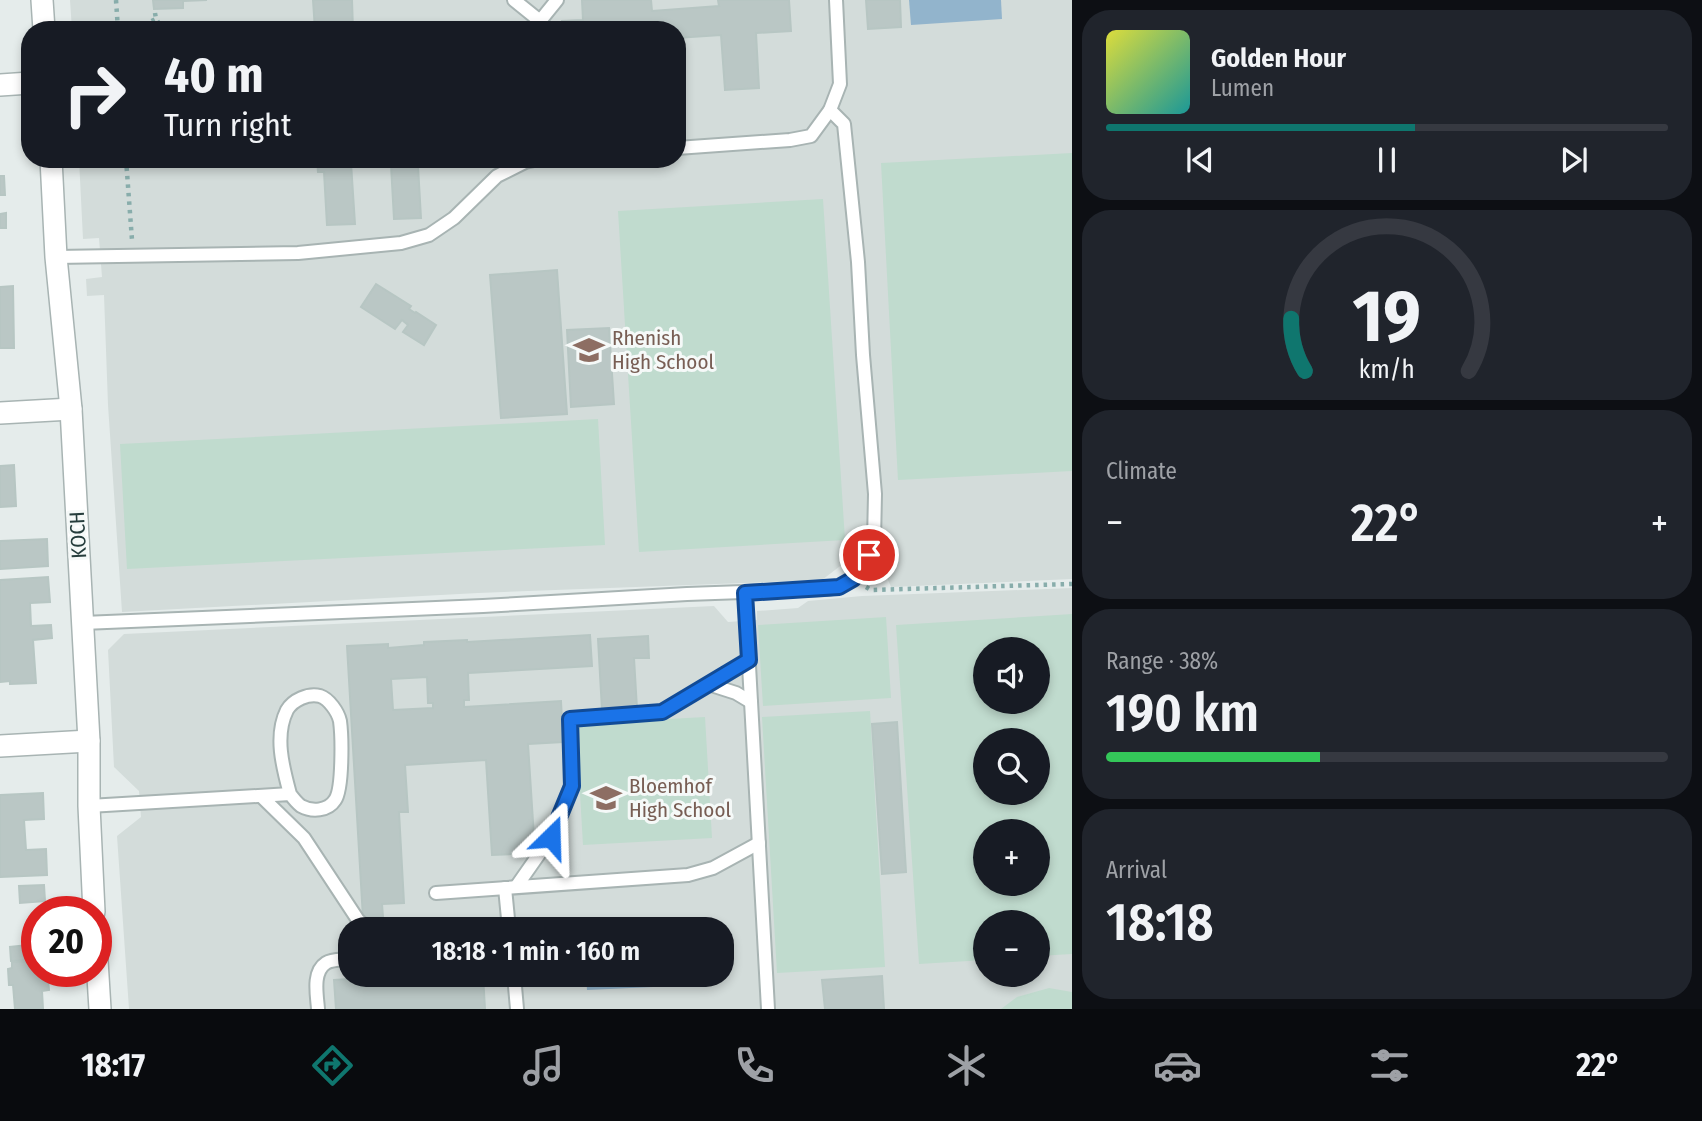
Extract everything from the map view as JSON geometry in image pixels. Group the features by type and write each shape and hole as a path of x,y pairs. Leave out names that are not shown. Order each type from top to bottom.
{"street":[{"path":"42,0 43,21"},
{"path":"0,85 21,84"},
{"name":"KOCH","path":"51,168 56,257 71,409 89,741 93,896"},
{"path":"0,413 71,409"},
{"path":"0,746 89,741"},
{"path":"99,987 100,1009"}],"lane":[{"path":"514,0 536,21"},
{"path":"543,21 557,0"},
{"path":"686,147 811,136 830,110 840,84 836,0"},
{"path":"83,623 826,589 839,587 853,579 863,568 874,541 875,495 858,262 844,124 830,110"},
{"path":"56,257 298,253 401,243 429,235 454,218 497,176 513,168"},
{"path":"745,593 768,1009"},
{"path":"509,917 510,887 551,837 572,786 570,719 662,712 749,660"},
{"path":"708,684 736,693 751,702"},
{"path":"320,696 333,706 340,718 340,786 336,799 328,808 316,810 301,806 290,794 281,751 283,722 288,709 295,701 320,696"},
{"path":"89,806 290,794"},
{"path":"261,796 304,838 356,917"},
{"path":"436,893 688,875 713,868 759,843"},
{"path":"318,1009 317,978 324,964 338,961"},
{"path":"515,987 517,1009"}],"path":[{"path":"116,0 117,21"},
{"path":"127,168 130,221"},
{"path":"853,579 871,590 1072,584"}],"shaded area":[{"name":"Rhenish High School","path":"70,0 1072,0 1072,579 891,587 878,556 857,553 822,580 478,593 122,612 108,405 104,295 87,296 86,279 102,277 99,238 83,239 79,168 686,168 686,21 71,21"},
{"name":"Bloemhof High School","path":"1072,588 1072,1009 129,1009 117,836 141,817 139,791 114,767 108,650 124,634 714,606 728,622 757,620 757,611 798,608 808,601 862,596"}],"green space":[{"path":"1072,153 1072,471 898,480 881,163"},
{"path":"823,199 845,540 639,552 618,211"},
{"path":"598,419 605,545 127,569 120,444"},
{"path":"1072,614 1072,954 1050,955 1050,910 973,910 973,961 919,964 896,625"},
{"path":"886,617 891,698 763,706 758,625"},
{"path":"870,711 885,967 777,973 762,717"},
{"path":"705,717 712,838 583,845 576,724"},
{"path":"1049,988 1072,992 1072,1009 1001,1009 1017,997"}],"water":[{"path":"909,0 1001,0 1002,19 911,25"},
{"path":"587,987 653,987 587,990"}],"building":[{"path":"153,0 207,0 183,1 183,8 154,9"},
{"path":"313,0 352,0 353,21 314,21"},
{"path":"582,0 651,0 652,11 719,6 718,0 789,0 791,31 756,33 759,88 725,90 721,35 686,37 686,21 562,21 583,20"},
{"path":"866,0 900,0 901,27 868,29"},
{"path":"318,168 351,168 355,224 327,225 324,172 318,172"},
{"path":"391,168 418,168 421,218 394,219"},
{"path":"0,176 4,176 5,195 0,195"},
{"path":"6,213 6,228 0,228 0,214"},
{"path":"557,270 567,414 501,418 490,275"},
{"path":"376,284 436,325 424,345 403,332 408,325 402,320 395,329 361,307"},
{"path":"13,286 14,348 0,348 0,287"},
{"path":"609,328 614,404 571,407 567,330"},
{"path":"14,465 16,506 0,507 0,466"},
{"path":"47,539 48,566 0,569 0,541"},
{"path":"48,577 50,602 30,603 31,626 51,625 52,638 33,640 36,683 0,682 0,580"},
{"path":"590,635 592,666 468,673 469,700 464,700 464,707 561,701 563,742 528,744 535,853 492,855 486,760 405,765 408,812 399,812 404,903 382,904 383,917 363,917 347,646 388,644 388,648 424,645 424,642","holes":["427,677 428,703 433,703 433,708 393,710 391,679"]},
{"path":"648,636 649,658 634,658 637,709 602,710 598,639"},
{"path":"897,722 906,872 882,874 872,724"},
{"path":"43,793 44,819 24,820 26,850 46,849 47,875 0,877 0,795"},
{"path":"44,885 45,896 21,896 20,903 19,886"},
{"path":"21,946 21,960 11,961 10,947"},
{"path":"12,962 21,962 21,987 49,987 49,990 42,991 43,1009 15,1009 13,985 9,985 8,969 12,968"},
{"path":"882,976 884,1009 825,1009 822,980"},
{"path":"334,980 338,980 338,987 484,987 485,1009 336,1009"}],"place":[{"name":"Rhenish High School","path":"589,350"},
{"name":"Bloemhof High School","path":"606,798"}],"route":[{"path":"551,837 572,786 570,719 662,712 749,660 745,593 839,587 853,579 863,568 869,555"}]}
